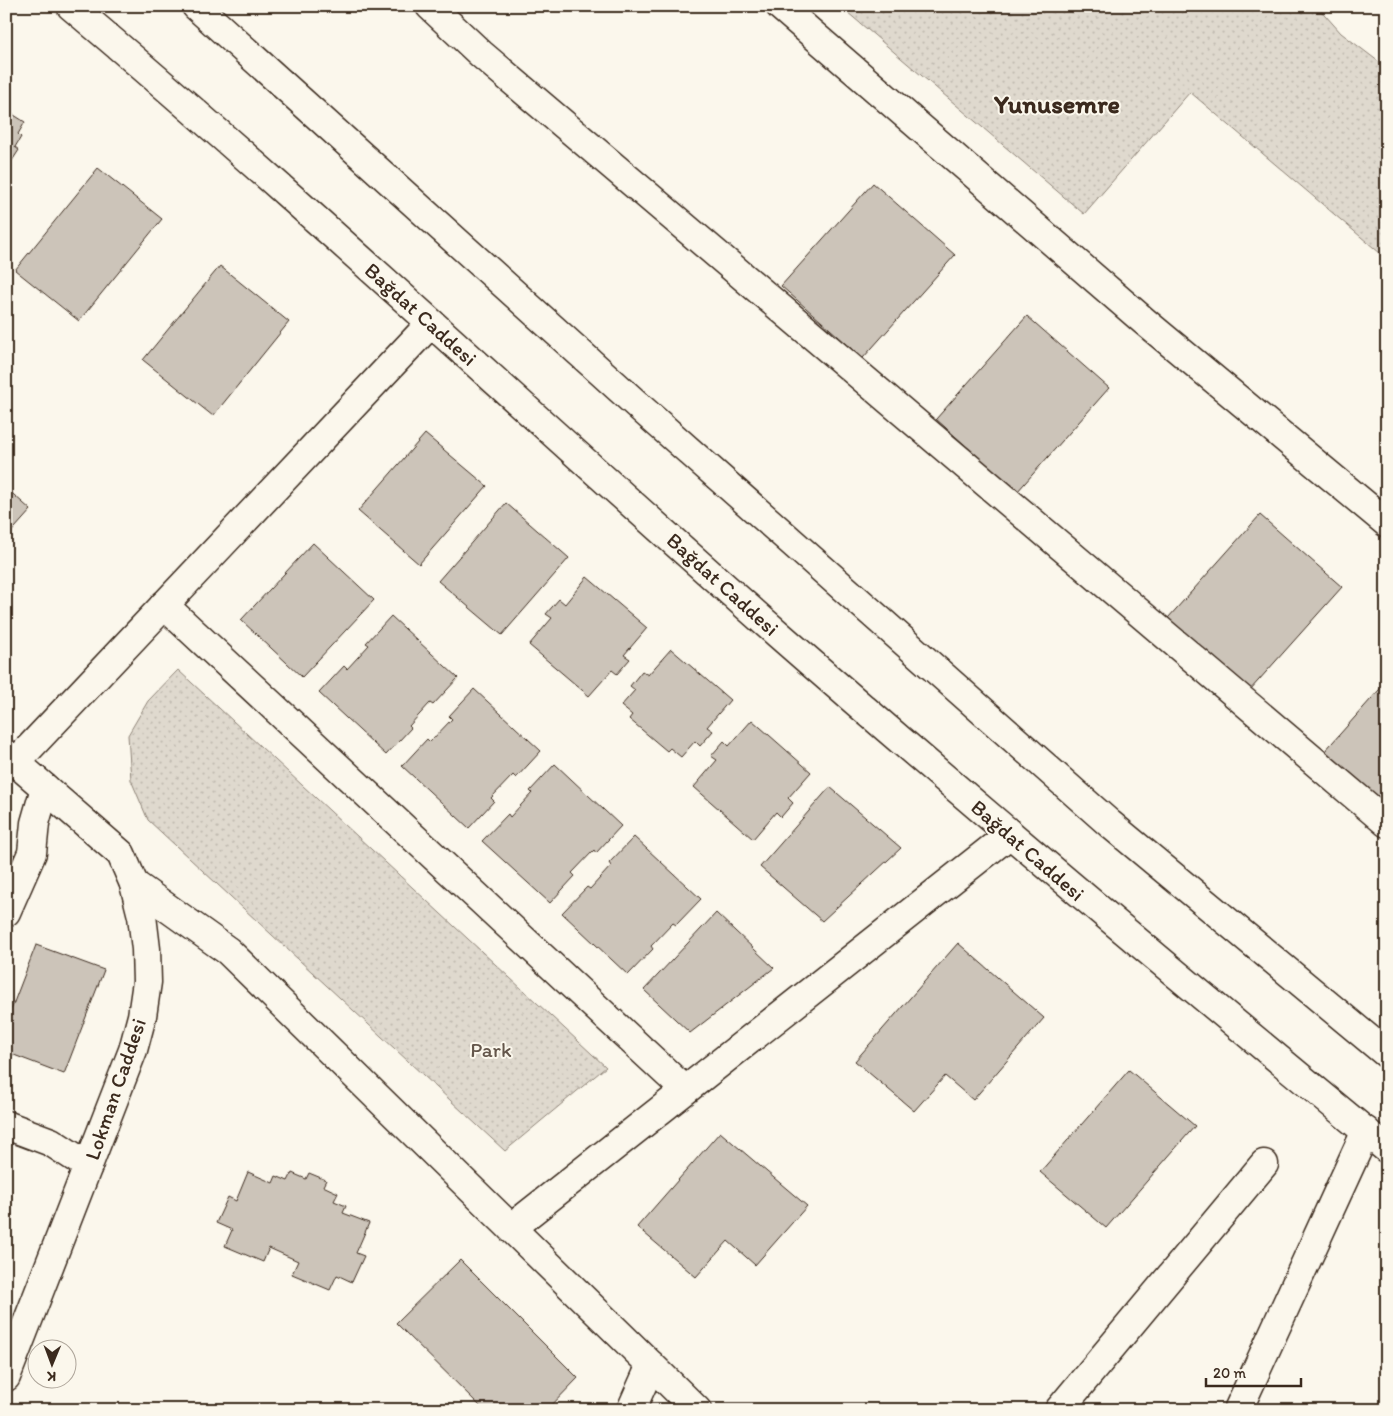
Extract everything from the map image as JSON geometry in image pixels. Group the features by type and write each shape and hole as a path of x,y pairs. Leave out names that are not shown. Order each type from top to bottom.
{"street":[{"name":"Bağdat Caddesi","path":"71,6 187,104 770,626 1093,906 1387,1149"},
{"path":"196,6 643,410 1110,824 1387,1054"},
{"path":"430,6 481,54 1387,823"},
{"path":"780,6 1144,321 1387,523"},
{"path":"11,758 164,605 431,322"},
{"path":"164,605 686,1090"},
{"name":"Lokman Caddesi","path":"6,1377 133,1050 142,1016 147,982 142,916 134,884 121,854 11,758"},
{"path":"6,912 32,853 35,823 45,788"},
{"path":"511,1228 1010,834"},
{"path":"134,884 228,951 697,1410"},
{"path":"6,1126 51,1142 88,1166"},
{"path":"1238,1410 1366,1131"},
{"path":"1059,1410 1264,1164"},
{"path":"631,1410 651,1365"}],"green space":[{"path":"840,6 1317,6 1341,33 1387,68 1387,259 1190,92 1084,214"},
{"name":"Park","path":"178,670 606,1067 505,1151 148,820 131,780 128,735 148,701"}],"building":[{"path":"6,110 25,122 18,134 21,137 15,147 19,150 6,170"},
{"path":"98,168 162,219 79,321 15,270"},
{"path":"873,183 955,255 863,358 781,286"},
{"path":"220,266 289,322 213,416 143,360"},
{"path":"1027,316 1109,388 1017,492 936,419"},
{"path":"425,434 487,486 419,564 358,511"},
{"path":"6,488 31,510 6,538"},
{"path":"506,503 569,558 502,635 438,581"},
{"path":"1260,515 1342,587 1250,690 1168,618"},
{"path":"313,543 374,600 302,677 241,620"},
{"path":"587,577 647,628 624,655 630,659 617,674 612,670 589,696 529,645 552,618 546,614 559,599 565,604"},
{"path":"391,616 458,678 433,705 430,703 409,726 411,728 386,755 319,693 344,666 347,669 369,645 366,643"},
{"path":"671,649 730,700 707,727 713,731 700,746 695,741 681,757 670,748 667,751 629,719 632,715 621,706 635,690 630,686 642,671 648,675"},
{"path":"1387,681 1387,807 1324,752"},
{"path":"474,689 541,751 516,778 513,775 491,798 494,801 469,828 402,766 427,739 430,742 452,719 449,716"},
{"path":"752,720 811,772 788,798 793,803 781,817 776,812 753,839 694,787 717,760 711,756 724,741 729,746"},
{"path":"555,764 621,826 596,853 594,850 572,873 575,876 550,903 482,841 508,814 510,817 532,793 530,791"},
{"path":"830,787 901,848 822,921 760,867"},
{"path":"634,837 701,899 676,925 673,923 651,946 653,949 628,975 562,913 587,887 590,889 611,866 609,863"},
{"path":"6,851 20,857 6,891"},
{"path":"716,913 774,968 690,1033 644,990"},
{"path":"958,943 1044,1018 973,1100 945,1076 914,1111 855,1061"},
{"path":"36,945 104,970 64,1074 6,1052 6,1023"},
{"path":"1129,1070 1195,1126 1106,1228 1040,1172"},
{"path":"720,1132 807,1206 755,1265 728,1241 696,1277 637,1227"},
{"path":"248,1172 273,1183 276,1176 288,1181 292,1173 306,1179 309,1173 326,1180 323,1186 338,1193 334,1201 346,1206 343,1213 369,1223 356,1253 364,1256 352,1282 337,1275 330,1290 292,1274 298,1261 269,1248 263,1262 225,1246 232,1230 216,1223 228,1197 236,1201"},
{"path":"460,1260 578,1378 547,1410 484,1410 396,1323"}],"district":[{"name":"Yunusemre","path":"1057,104"}]}
